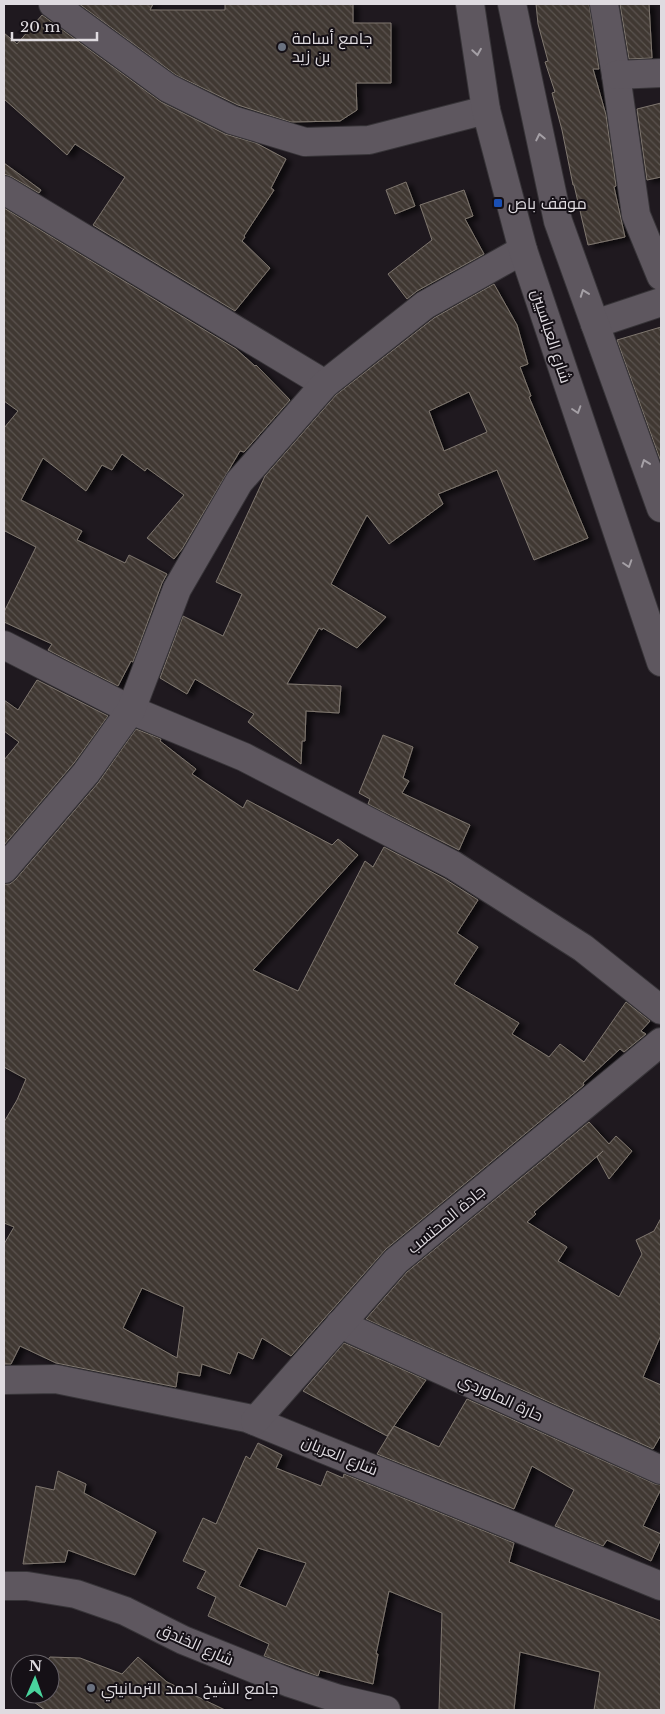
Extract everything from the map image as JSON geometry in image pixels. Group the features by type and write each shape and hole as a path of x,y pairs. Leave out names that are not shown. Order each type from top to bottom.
{"street":[{"path":"53,4 168,88 232,120 305,142 369,140 486,110"},
{"name":"شارع العباسيين","path":"470,4 486,110 523,250 661,662"},
{"path":"512,4 558,221 661,508"},
{"path":"604,4 636,215 661,276"},
{"path":"616,76 661,73"},
{"path":"4,190 326,384"},
{"path":"4,870 86,773 132,710 177,589 239,482 326,384 424,305 523,250"},
{"path":"595,324 661,302"},
{"path":"4,645 132,710 244,758 453,865 583,948 661,1010"},
{"name":"جادة المحتسب","path":"255,1421 396,1261 661,1042"},
{"name":"حارة الماوردي","path":"340,1324 661,1470"},
{"path":"4,1360 56,1379"},
{"name":"شارع العريان","path":"4,1380 56,1379 255,1421 661,1586"},
{"name":"شارع الخندق","path":"4,1586 27,1586 76,1594 125,1611 183,1640 290,1683 339,1699 386,1710"}],"building":[{"name":"جامع أسامة بن زيد","path":"79,4 153,4 150,10 225,10 225,4 353,4 353,23 391,23 391,83 356,83 357,110 340,121 291,122 238,105 176,75"},
{"path":"536,4 589,4 599,69 593,69 606,115 616,186 614,187 625,237 588,245 552,93 555,92 545,62 548,61 538,24"},
{"path":"620,4 649,4 652,58 629,59"},
{"path":"42,15 161,102 225,134 256,143 286,159 271,188 274,190 242,241 270,268 235,311 93,225 125,177 75,144 67,155 4,99 4,33 17,44"},
{"path":"661,103 661,177 647,180 637,109"},
{"path":"4,163 41,190 39,193 4,174"},
{"path":"406,182 415,206 395,214 386,190"},
{"path":"464,190 473,216 465,219 484,254 417,291 407,299 388,274 432,240 420,205"},
{"path":"4,208 236,349 256,365 290,400 244,452 240,451 182,549 174,559 147,538 184,495 147,468 145,471 122,454 112,470 102,465 86,491 43,458 21,500 82,531 77,540 125,563 129,555 167,574 133,662 131,661 118,686 48,650 52,644 4,622 4,612 36,547 5,531 4,533 4,428 18,411 4,401"},
{"path":"494,284 517,325 528,364 520,367 531,396 529,397 588,538 534,560 497,470 438,494 443,504 389,544 367,515 331,584 386,617 357,648 323,628 322,630 319,628 287,684 341,686 339,713 306,711 305,741 302,741 301,764 248,722 254,714 195,679 187,694 160,678 183,616 223,636 242,594 216,582 265,476 336,395 434,318","holes":["469,392 487,432 444,451 429,411"]},
{"path":"661,327 661,462 617,340"},
{"path":"37,680 108,716 74,763 4,845 4,760 19,742 4,731 4,700 18,710"},
{"path":"136,729 161,739 160,741 196,769 192,774 243,808 247,800 332,845 338,839 358,855 253,970 298,991 365,861 373,867 384,847 445,879 478,900 457,933 478,947 454,984 519,1023 512,1034 549,1057 560,1044 584,1062 626,1002 650,1021 641,1031 646,1034 624,1052 620,1049 583,1083 584,1085 386,1249 291,1356 262,1338 253,1359 238,1352 230,1374 202,1364 200,1376 178,1372 176,1387 56,1363 20,1346 11,1364 4,1364 4,1244 14,1227 4,1223 4,1122 17,1100 26,1079 4,1067 4,884 10,884 16,879 98,783","holes":["142,1288 184,1307 177,1358 123,1328"]},
{"path":"383,735 413,747 403,778 409,781 402,793 470,825 459,850 368,804 370,799 359,793"},
{"path":"589,1122 609,1144 616,1136 632,1151 609,1179 597,1157 603,1151 534,1212 536,1214 527,1222 567,1247 558,1261 619,1297 642,1254 636,1240 654,1231 661,1218 661,1335 643,1377 661,1385 661,1435 653,1449 366,1319 407,1272"},
{"path":"344,1343 426,1380 387,1436 303,1391"},
{"path":"467,1399 655,1484 661,1485 661,1489 643,1526 661,1534 661,1539 651,1561 607,1540 603,1546 555,1526 574,1490 532,1466 514,1509 377,1454 394,1426 439,1447"},
{"path":"258,1443 282,1455 276,1468 321,1486 327,1471 343,1478 344,1474 514,1543 509,1562 661,1621 661,1710 594,1710 600,1672 520,1652 514,1710 439,1710 442,1613 389,1591 376,1654 378,1654 373,1684 320,1670 318,1676 264,1656 269,1644 208,1616 216,1597 197,1588 206,1571 183,1561 203,1518 216,1524 246,1456 250,1459","holes":["258,1548 306,1563 286,1607 239,1586"]},
{"path":"58,1471 86,1484 84,1493 156,1532 135,1575 68,1550 65,1562 23,1564 36,1486 54,1490"},
{"path":"60,1657 80,1658 122,1674 138,1657 167,1682 225,1710 45,1710 37,1704 60,1704"}],"place":[{"name":"جامع أسامة بن زيد","path":"282,47"},
{"name":"موقف باص","path":"498,203"},
{"name":"جامع الشيخ احمد الترمانيني","path":"91,1688"}]}
